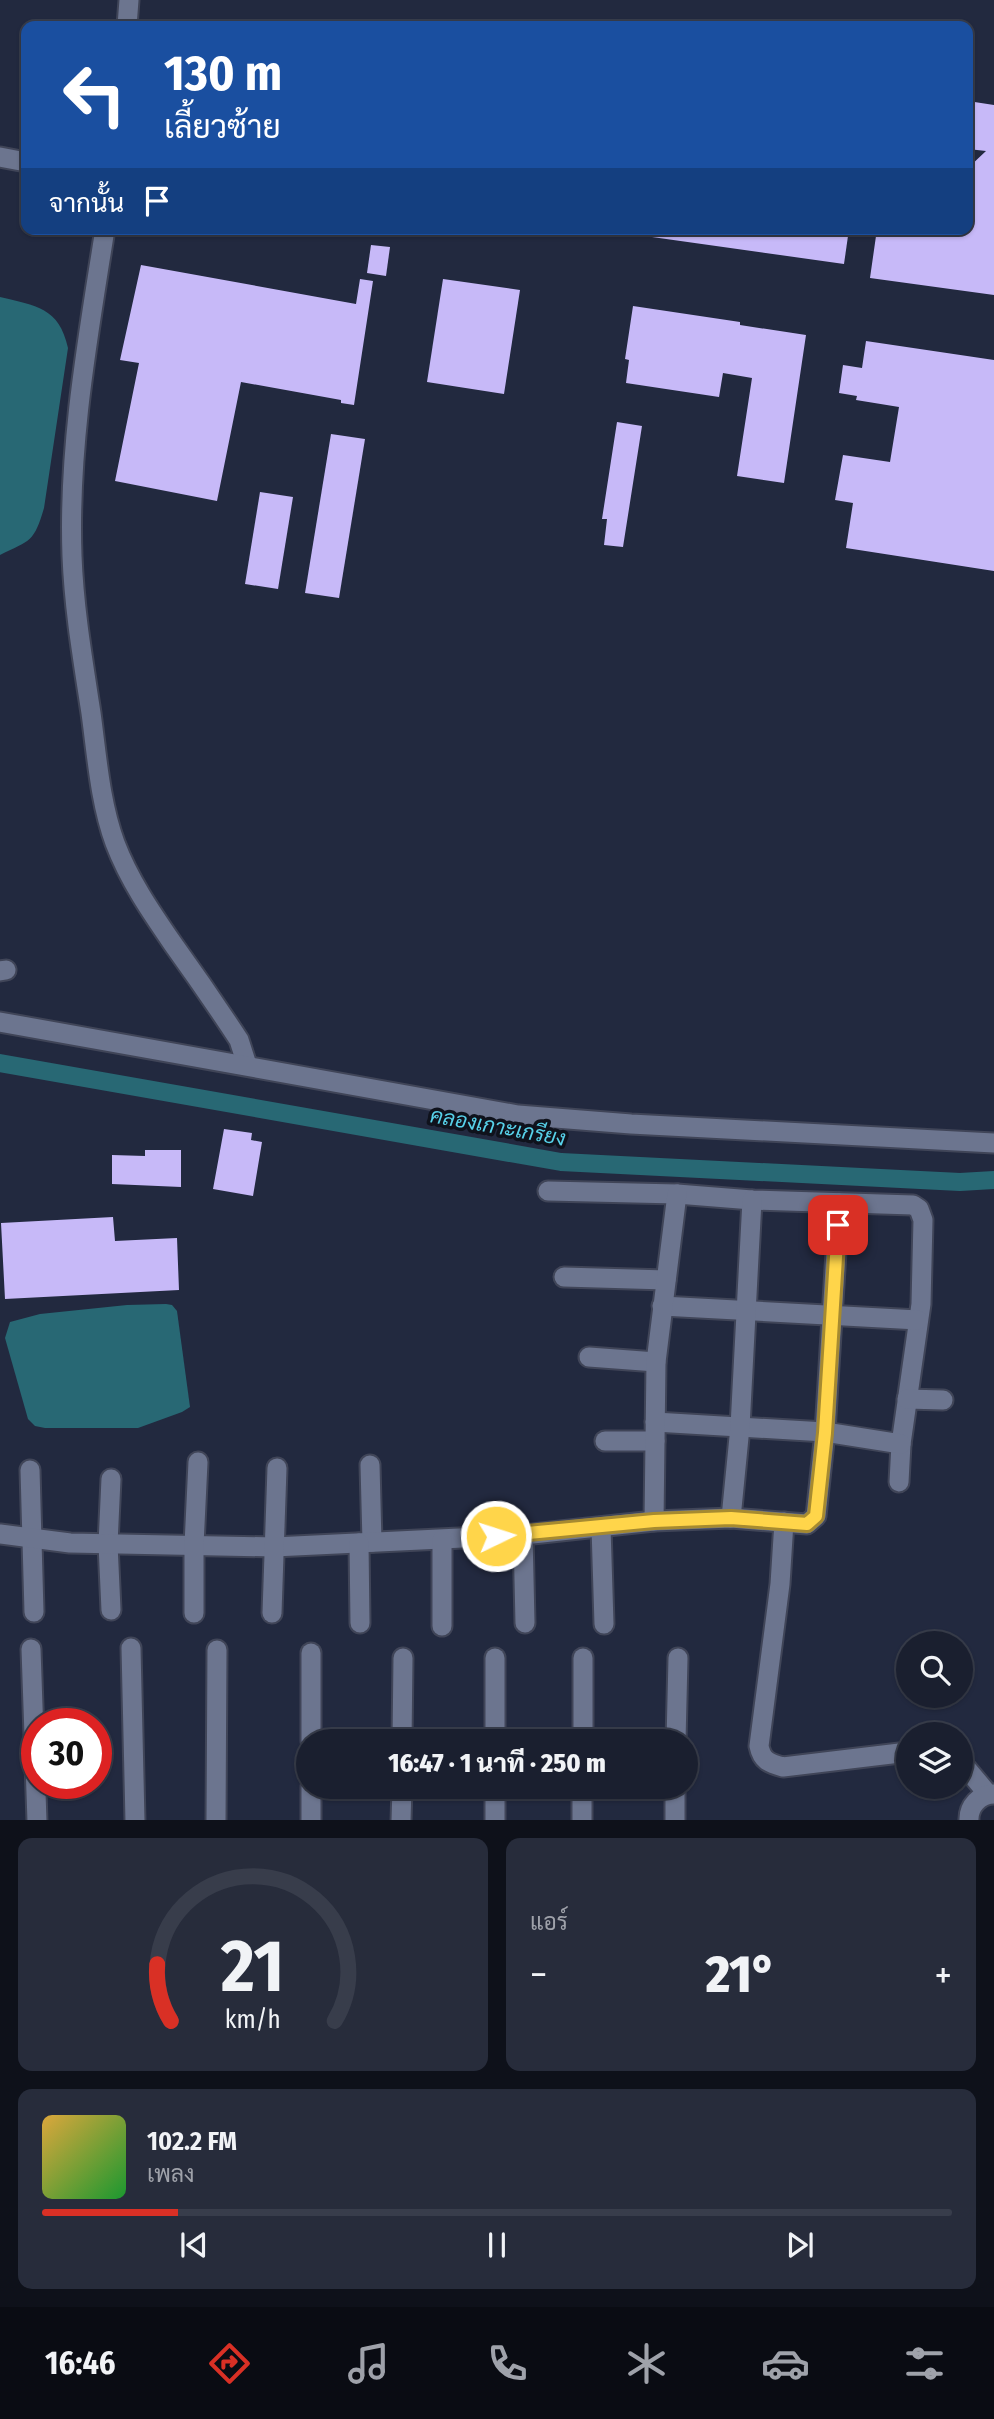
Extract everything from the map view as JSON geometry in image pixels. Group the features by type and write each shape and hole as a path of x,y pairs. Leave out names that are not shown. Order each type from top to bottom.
{"street":[{"path":"128,21 130,0"},
{"path":"0,158 21,161"},
{"path":"104,235 81,382 75,448 72,555 76,613 97,766 115,842 128,873 239,1040 247,1065"},
{"path":"0,1022 519,1115 631,1124 994,1143"},
{"path":"548,1191 913,1205 922,1213 921,1280 901,1444 899,1482"},
{"path":"654,1521 656,1362 677,1194"},
{"path":"731,1518 740,1427 752,1200"},
{"path":"0,1534 70,1543 274,1547 523,1535 654,1521 731,1518 807,1524 816,1516 825,1433 839,1203"},
{"path":"564,1277 666,1280"},
{"path":"662,1306 918,1320"},
{"path":"589,1357 656,1362"},
{"path":"907,1398 943,1400"},
{"path":"605,1441 655,1431 740,1427 825,1433 901,1444"},
{"path":"194,1612 198,1462"},
{"path":"360,1623 370,1465"},
{"path":"272,1613 277,1468"},
{"path":"30,1470 34,1612"},
{"path":"111,1479 108,1544 111,1609"},
{"path":"784,1522 780,1584 759,1746 761,1755 768,1763 783,1767 896,1753"},
{"path":"601,1527 604,1624"},
{"path":"523,1535 524,1623"},
{"path":"442,1540 442,1626"},
{"path":"131,1648 135,1820"},
{"path":"31,1649 37,1820"},
{"path":"216,1820 217,1650"},
{"path":"311,1653 311,1729"},
{"path":"402,1729 403,1658"},
{"path":"495,1658 495,1729"},
{"path":"583,1658 583,1729"},
{"path":"676,1729 678,1658"},
{"path":"969,1820 975,1802 991,1794 973,1775"},
{"path":"311,1799 311,1820"},
{"path":"401,1820 402,1799"},
{"path":"495,1799 495,1820"},
{"path":"582,1799 582,1820"},
{"path":"675,1820 676,1799"}],"shaded area":[{"path":"0,297 35,306 52,316 64,334 68,348 41,519 30,539 0,555"},
{"path":"172,1305 177,1311 190,1407 138,1428 45,1428 35,1426 28,1419 5,1338 10,1322 40,1314"}],"building":[{"path":"973,102 994,105 994,295 870,278 876,235 973,235 973,163 986,151 973,150"},
{"path":"652,235 848,235 844,264"},
{"path":"371,245 390,247 386,276 367,273"},
{"path":"141,265 356,304 360,279 373,281 354,405 341,403 341,400 241,382 217,501 115,481 139,363 120,360"},
{"path":"443,279 520,290 504,394 427,382"},
{"path":"633,306 806,335 784,483 737,476 752,378 723,373 719,397 626,383 629,360 625,359"},
{"path":"866,341 994,360 994,571 846,548 853,503 835,500 843,455 890,462 899,407 856,400 857,396 839,393 843,365 862,368"},
{"path":"617,422 642,426 623,547 604,545 607,519 602,519"},
{"path":"331,434 365,439 339,598 305,593"},
{"path":"260,492 293,497 278,589 245,584"},
{"path":"224,1129 252,1133 251,1140 262,1142 253,1196 213,1189"},
{"path":"145,1150 181,1150 181,1187 112,1184 112,1155 145,1156"},
{"path":"113,1217 115,1241 177,1238 179,1290 5,1299 1,1223"}],"waterway":[{"name":"คลองเกาะเกรียง","path":"0,1063 561,1162 960,1182 994,1180"}],"route":[{"path":"496,1536 654,1521 731,1518 807,1524 812,1521 816,1516 825,1433 838,1225"}]}
